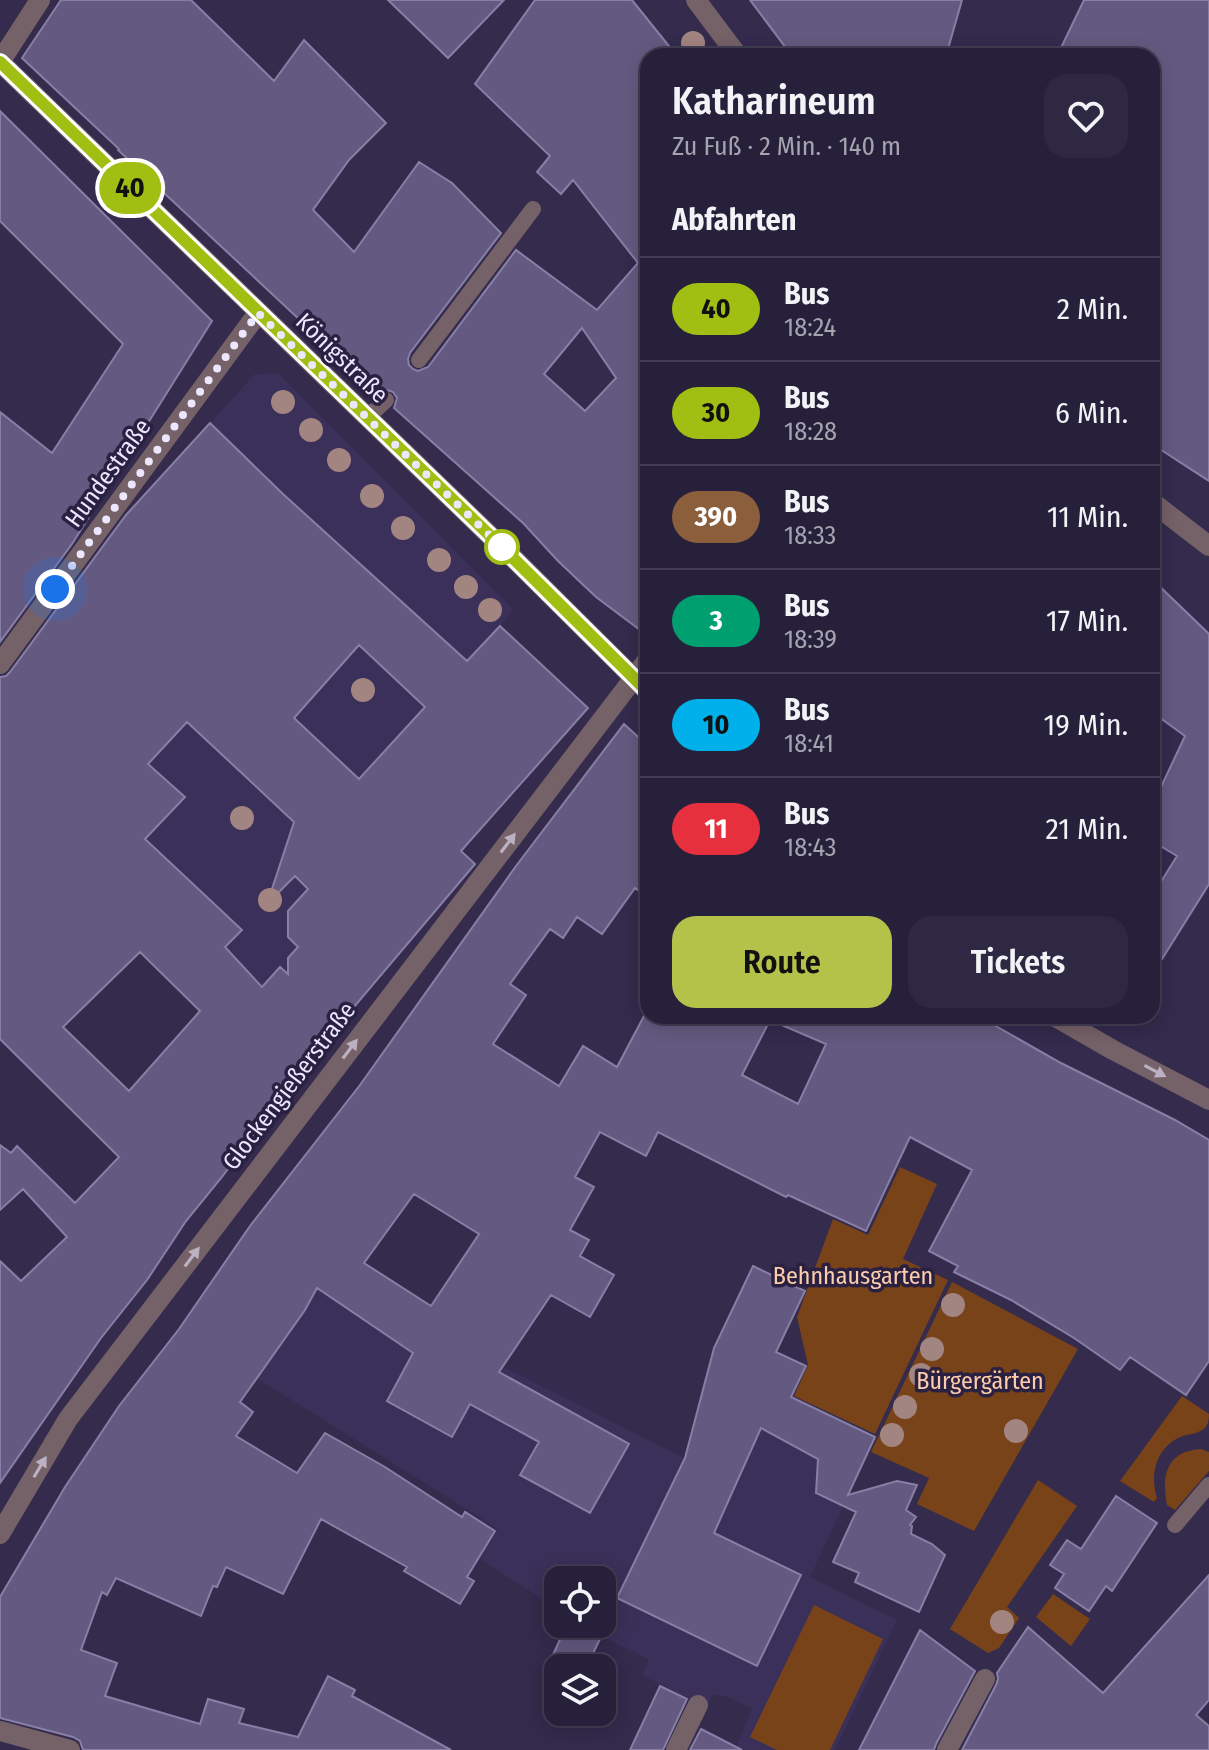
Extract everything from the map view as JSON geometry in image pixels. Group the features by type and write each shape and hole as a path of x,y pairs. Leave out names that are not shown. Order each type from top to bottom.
{"street":[{"path":"0,62 40,0"},
{"path":"696,0 732,48"},
{"name":"Königstraße","path":"0,62 640,684"},
{"name":"Hundestraße","path":"0,664 258,313"},
{"path":"1160,508 1209,546"},
{"name":"Glockengießerstraße","path":"0,1534 68,1419 640,686"},
{"path":"1068,1024 1209,1100"},
{"path":"947,1750 985,1679"},
{"path":"676,1750 698,1705"},
{"path":"0,1731 70,1750"}],"lane":[{"path":"419,360 533,209"},
{"path":"367,418 386,400"},
{"path":"1175,1525 1209,1485"}],"shaded area":[{"path":"278,373 513,609 281,863 307,889 287,910 288,937 357,1004 299,1075 199,974 241,930 145,839 184,797 97,718 144,507 138,501 255,374"},
{"path":"254,1218 427,1328 684,1458 710,1358 876,1437 810,1577 897,1620 835,1750 735,1750 752,1709 728,1697 713,1694 706,1707 642,1675 649,1659 605,1638 616,1638 616,1566 544,1566 544,1600 480,1559 498,1529 178,1329"}],"green space":[{"name":"Behnhausgarten","path":"900,1167 937,1184 903,1259 948,1280 875,1434 794,1396 808,1365 797,1317 833,1219 868,1235"},
{"name":"Bürgergärten","path":"952,1282 1078,1349 974,1531 917,1504 929,1478 871,1452"},
{"path":"1182,1396 1209,1414 1208,1421 1202,1430 1170,1443 1159,1456 1154,1481 1157,1498 1154,1502 1120,1481"},
{"path":"1201,1449 1209,1452 1209,1471 1175,1510 1167,1505 1165,1494 1169,1466 1180,1454"},
{"path":"1038,1480 1077,1506 1007,1607 1019,1618 999,1648 988,1653 950,1629"},
{"path":"1053,1594 1090,1619 1071,1646 1036,1617"},
{"path":"814,1605 883,1639 830,1750 777,1750 750,1737"}],"building":[{"path":"61,0 191,0 274,81 304,40 386,123 349,160 313,210 354,252 419,162 452,183 501,233 410,353 409,365 418,371 428,367 516,250 597,310 638,263 573,180 561,194 537,172 550,156 475,84 535,0 632,0 671,48 640,48 640,630 596,597 523,523 394,408 397,398 393,392 384,389 378,393 22,58","holes":["582,328 616,378 585,411 544,374"]},
{"path":"388,0 504,0 448,58"},
{"path":"750,0 962,0 948,48 786,48"},
{"path":"1084,0 1209,0 1209,481 1160,449 1160,48 1061,48"},
{"path":"0,111 212,321 72,544 0,642 0,412 52,453 123,344 0,221"},
{"path":"210,423 283,494 467,661 500,626 588,708 461,851 475,864 326,1040 186,1221 0,1483 0,1261 21,1281 67,1237 23,1189 0,1210 0,1145 11,1153 17,1146 75,1203 119,1157 0,1039 0,677 10,672 126,515","holes":["359,645 425,707 359,779 294,718","187,722 294,822 267,904 295,876 308,889 288,911 288,937 298,947 288,958 288,974 280,967 262,987 225,947 242,930 145,839 185,797 148,764","140,952 200,1011 129,1091 63,1027"]},
{"path":"1160,587 1209,634 1209,884 1160,962 1160,883 1177,856 1160,846 1160,789 1185,736 1160,718"},
{"path":"624,724 640,739 640,891 635,888 602,934 577,917 563,938 550,929 510,984 526,995 493,1044 559,1086 583,1046 617,1067 640,1024 768,1024 742,1075 798,1104 826,1044 779,1024 992,1024 1209,1140 1209,1361 1186,1395 1130,1357 1120,1370 1011,1300 954,1272 958,1266 929,1251 972,1170 910,1137 866,1231 788,1195 786,1197 658,1132 646,1156 600,1132 575,1177 594,1187 570,1230 589,1240 580,1256 614,1275 590,1317 551,1295 499,1372 629,1444 590,1513 520,1475 539,1442 470,1404 452,1437 387,1401 413,1353 317,1288 240,1402 253,1412 236,1436 297,1473 325,1433 462,1517 465,1512 495,1531 467,1577 474,1581 460,1604 404,1571 407,1567 321,1519 283,1594 226,1567 217,1587 213,1586 201,1616 116,1578 107,1595 102,1592 81,1650 117,1663 105,1696 200,1724 208,1699 244,1709 239,1723 298,1737 328,1676 355,1690 352,1696 451,1750 83,1750 80,1741 73,1737 0,1718 0,1597 65,1487 119,1406 179,1329 250,1226 360,1085 516,866","holes":["414,1194 479,1234 431,1306 364,1263"]},
{"path":"753,1266 805,1291 776,1352 806,1366 791,1397 875,1437 848,1495 897,1481 917,1485 906,1510 916,1517 910,1525 911,1534 932,1544 945,1555 919,1612 855,1582 859,1573 833,1562 856,1512 816,1493 818,1459 761,1428 714,1533 801,1575 757,1666 617,1598 685,1458 714,1348"},
{"path":"1116,1496 1157,1523 1112,1591 1106,1586 1089,1611 1055,1588 1064,1574 1050,1565 1067,1540 1081,1549"},
{"path":"1209,1575 1209,1700 1196,1715 1209,1726 1209,1750 962,1750 996,1685 997,1673 1028,1627 1103,1693"},
{"path":"920,1630 975,1671 934,1750 859,1750"},
{"path":"561,1638 601,1638 593,1654 553,1654"},
{"path":"660,1686 687,1699 663,1750 630,1750"},
{"path":"701,1729 742,1750 690,1750"}],"bus line":[{"name":"40","path":"0,62 640,684"}],"route":[{"path":"55,589 258,313 507,552 502,547"}]}
